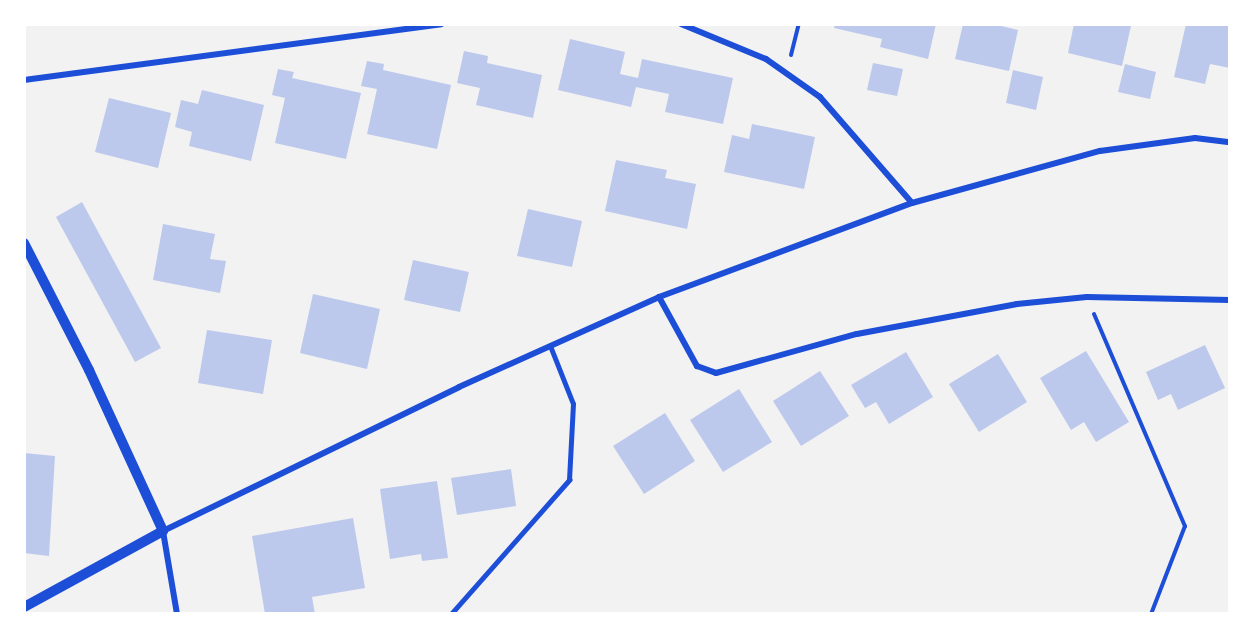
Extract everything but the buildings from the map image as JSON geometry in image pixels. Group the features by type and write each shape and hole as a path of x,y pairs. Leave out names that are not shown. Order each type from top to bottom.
{"street":[{"path":"24,80 441,24"},
{"path":"681,24 766,59 820,97 912,203"},
{"path":"24,607 163,531 550,346 659,297 912,203 1100,151 1195,138 1230,142"},
{"path":"24,243 89,370 163,531 177,614"},
{"path":"659,297 697,366 716,373 857,334 1017,304 1087,297 1230,300"}],"lane":[{"path":"451,614 568,480 573,404 550,346"}],"path":[{"path":"787,74 799,24"},
{"path":"1087,297 1185,526 1151,614"}]}
